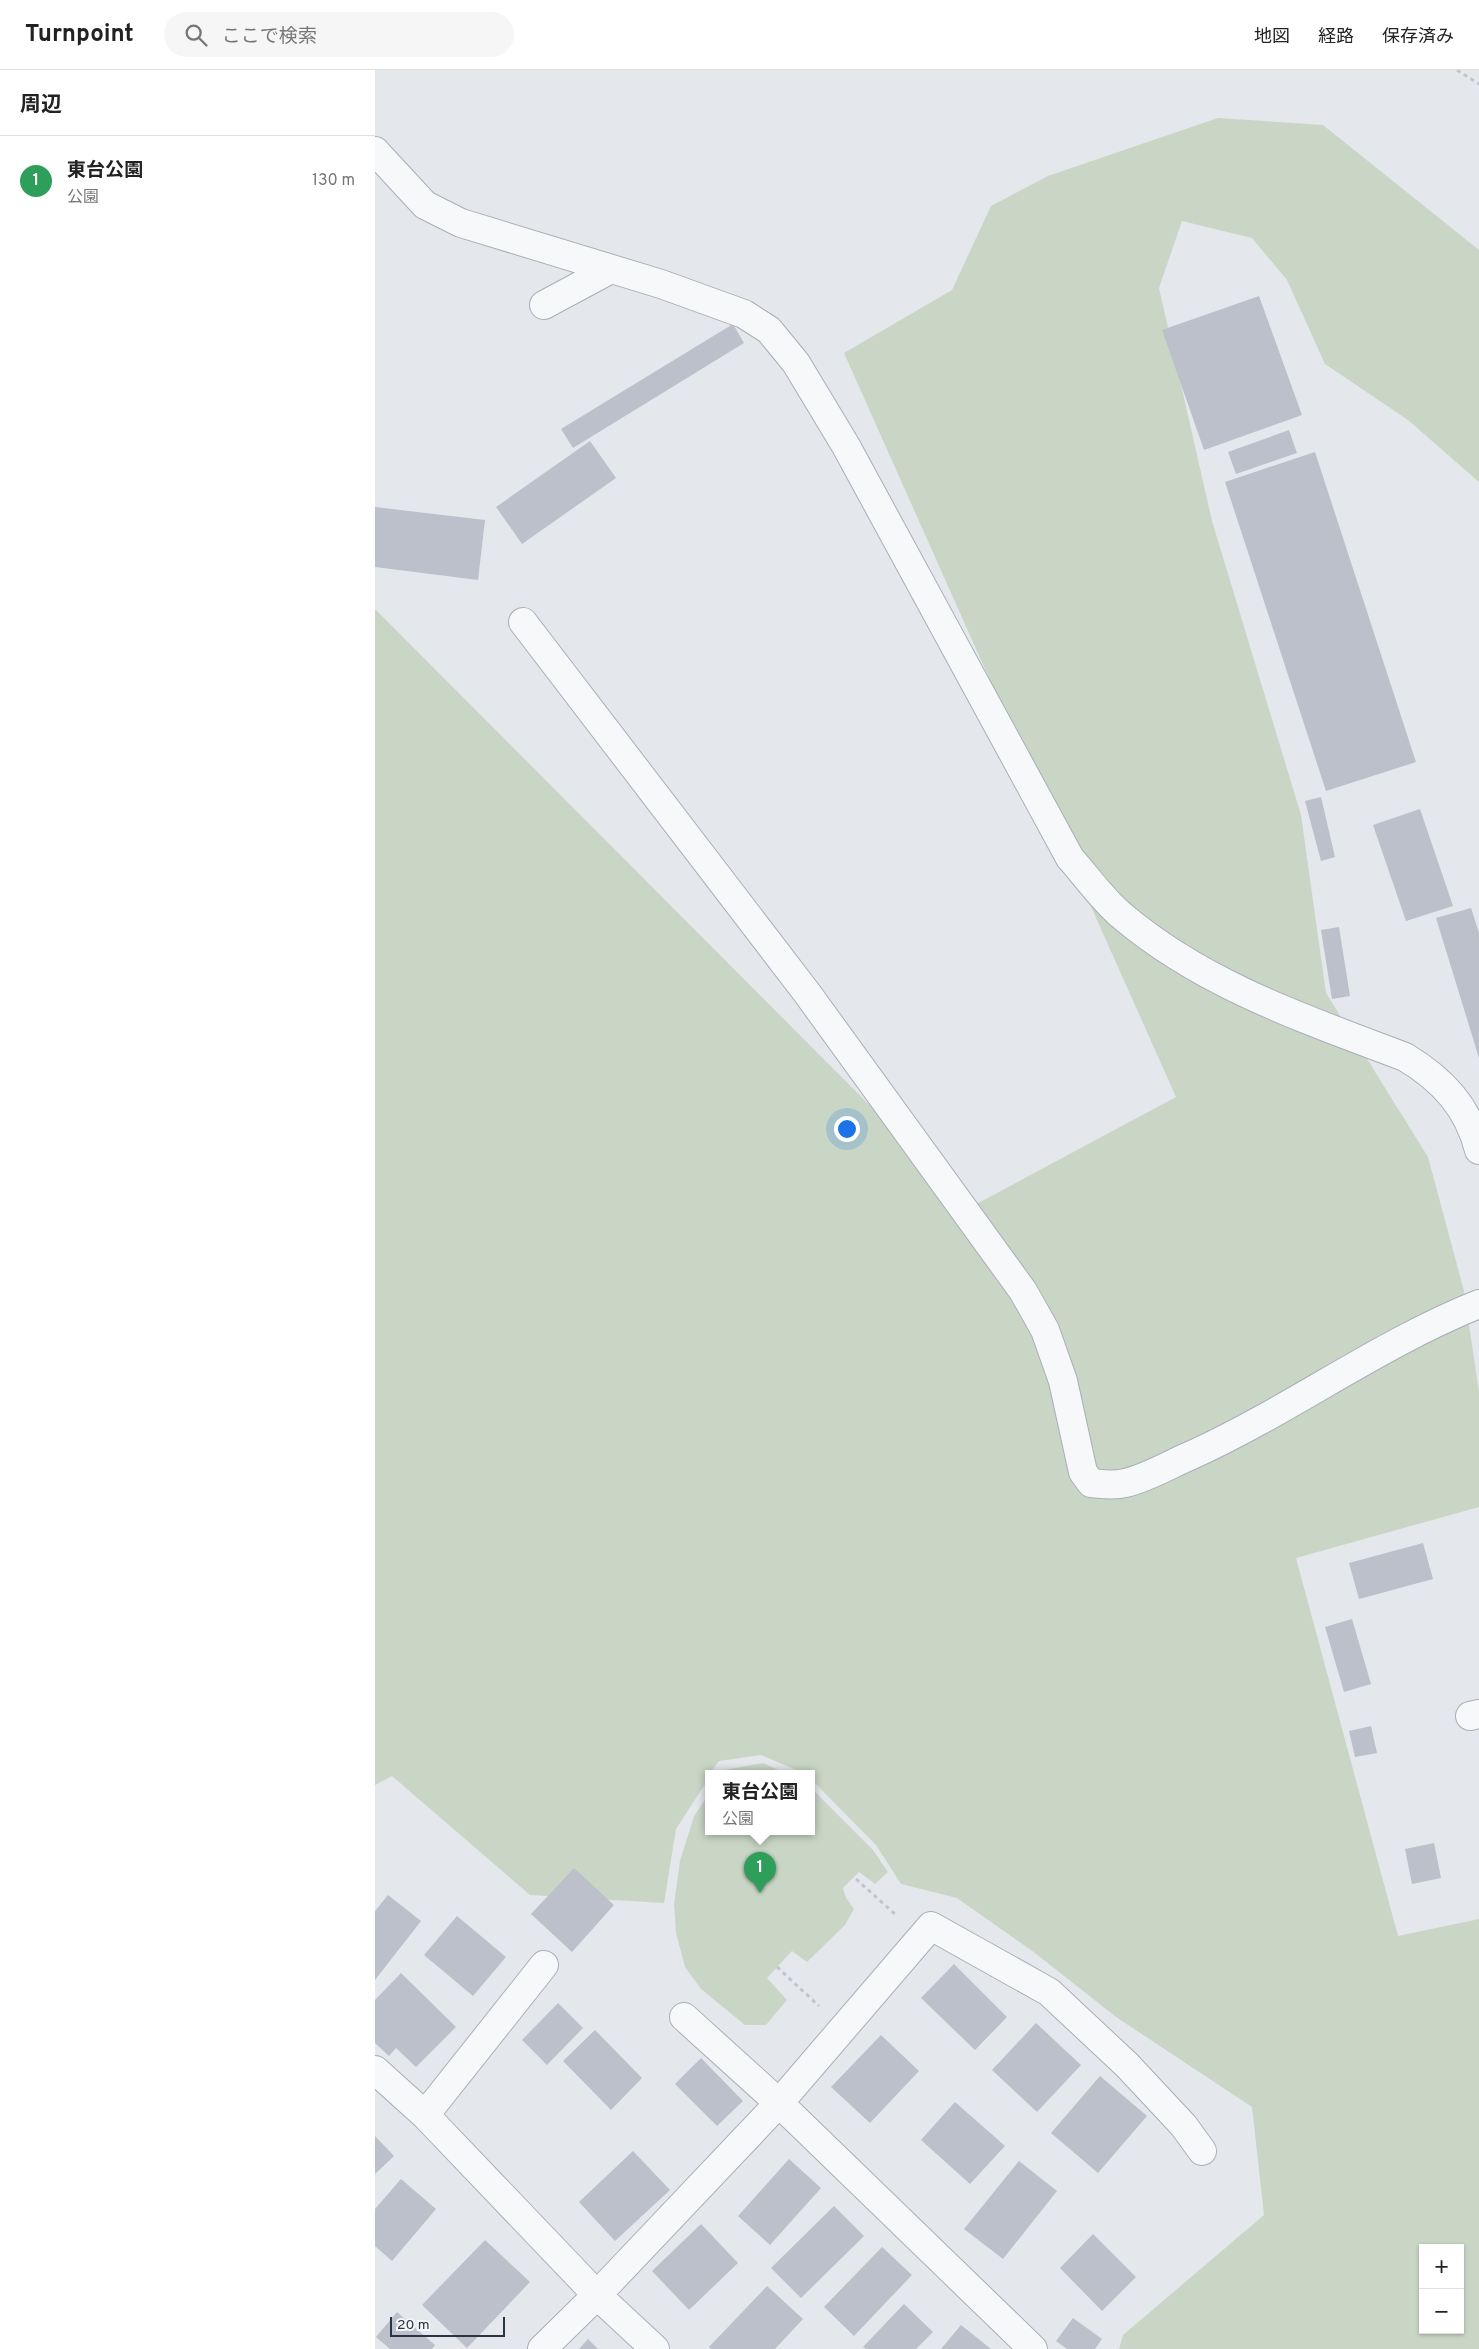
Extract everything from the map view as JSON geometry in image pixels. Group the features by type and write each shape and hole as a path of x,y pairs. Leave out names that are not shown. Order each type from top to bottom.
{"street":[{"path":"375,151 425,205 454,220 611,269 744,314 769,330 796,363 846,446 1070,858 1120,914 1175,957 1235,989 1405,1057 1427,1070 1462,1107 1473,1129 1479,1150"},
{"path":"544,304 611,269"},
{"path":"523,622 807,993 1023,1291 1045,1330 1063,1381 1083,1472 1091,1482 1105,1484 1125,1483 1233,1436 1396,1343 1438,1321 1479,1304"},
{"path":"542,2349 779,2103 931,1926 1049,1992 1127,2065 1184,2126 1202,2151"},
{"path":"425,2115 544,1965"},
{"path":"684,2017 779,2103 1033,2349"},
{"path":"375,2070 425,2115 597,2294 655,2349"}],"path":[{"path":"1457,70 1479,84"},
{"path":"856,1879 921,1937"},
{"path":"777,1967 843,2028"}],"green space":[{"path":"1218,118 1323,125 1479,250 1479,482 1408,420 1325,364 1287,280 1252,238 1182,221 1159,288 1212,521 1301,815 1326,993 1428,1157 1464,1291 1479,1392 1479,1507 1296,1558 1398,1936 1479,1919 1479,2349 1119,2349 1123,2335 1264,2215 1252,2107 1116,2017 1035,1953 957,1898 901,1884 876,1845 815,1783 815,1770 797,1770 761,1755 719,1761 712,1770 705,1770 705,1784 676,1829 664,1903 530,1895 392,1776 375,1785 375,609 971,1207 1176,1097 844,353 952,290 991,206 1048,176"},
{"path":"763,1763 778,1770 724,1770"},
{"path":"815,1792 873,1850 888,1872 875,1884 859,1872 843,1888 846,1898 854,1909 845,1925 807,1962 792,1951 767,1978 787,2000 766,2025 745,2025 701,1989 685,1967 676,1933 674,1904 680,1861 694,1816 705,1800 705,1835 815,1835"}],"building":[{"path":"1259,296 1302,415 1204,450 1162,330"},
{"path":"733,324 744,343 573,448 561,429"},
{"path":"1289,430 1297,453 1236,474 1228,452"},
{"path":"590,441 616,478 522,544 496,507"},
{"path":"1315,452 1416,762 1326,791 1225,482"},
{"path":"375,507 485,520 478,580 375,567"},
{"path":"1321,797 1335,857 1321,861 1305,801"},
{"path":"1420,809 1453,906 1406,921 1373,825"},
{"path":"1471,908 1479,933 1479,1058 1436,918"},
{"path":"1339,927 1350,996 1332,999 1321,930"},
{"path":"1423,1543 1433,1579 1359,1599 1349,1563"},
{"path":"1352,1619 1371,1684 1344,1692 1325,1627"},
{"path":"1371,1726 1377,1753 1355,1757 1349,1731"},
{"path":"1434,1843 1441,1878 1412,1884 1405,1849"},
{"path":"574,1868 614,1905 572,1952 531,1914"},
{"path":"388,1895 421,1921 375,1980 375,1911"},
{"path":"457,1916 506,1957 473,1996 424,1955"},
{"path":"954,1964 1007,2017 975,2050 921,1998"},
{"path":"401,1973 456,2027 416,2067 396,2048 389,2056 375,2043 375,2000"},
{"path":"558,2003 583,2028 547,2065 522,2040"},
{"path":"1036,2023 1081,2065 1037,2112 992,2070"},
{"path":"595,2030 642,2078 611,2110 563,2061"},
{"path":"881,2035 919,2071 870,2123 831,2087"},
{"path":"701,2058 743,2101 717,2126 675,2084"},
{"path":"1100,2076 1147,2116 1098,2173 1051,2133"},
{"path":"955,2102 1005,2146 970,2184 921,2140"},
{"path":"375,2136 394,2156 375,2174"},
{"path":"633,2151 670,2190 615,2241 579,2202"},
{"path":"789,2159 821,2188 770,2245 738,2216"},
{"path":"1019,2161 1057,2191 1003,2259 964,2229"},
{"path":"401,2179 436,2209 392,2261 375,2246 375,2209"},
{"path":"834,2206 864,2236 801,2298 771,2268"},
{"path":"701,2224 738,2263 689,2310 652,2271"},
{"path":"1093,2234 1136,2277 1102,2311 1060,2268"},
{"path":"485,2240 530,2282 467,2348 422,2305"},
{"path":"882,2247 912,2275 854,2336 824,2307"},
{"path":"767,2286 803,2319 775,2349 711,2349 709,2347"},
{"path":"904,2304 933,2332 916,2349 866,2349 863,2347"},
{"path":"397,2312 435,2345 432,2349 390,2349 376,2337"},
{"path":"1073,2318 1102,2339 1095,2349 1067,2349 1056,2341"},
{"path":"961,2325 991,2349 941,2349"},
{"path":"588,2339 598,2349 579,2349"}],"place":[{"name":"東台公園","path":"760,1893"}]}
